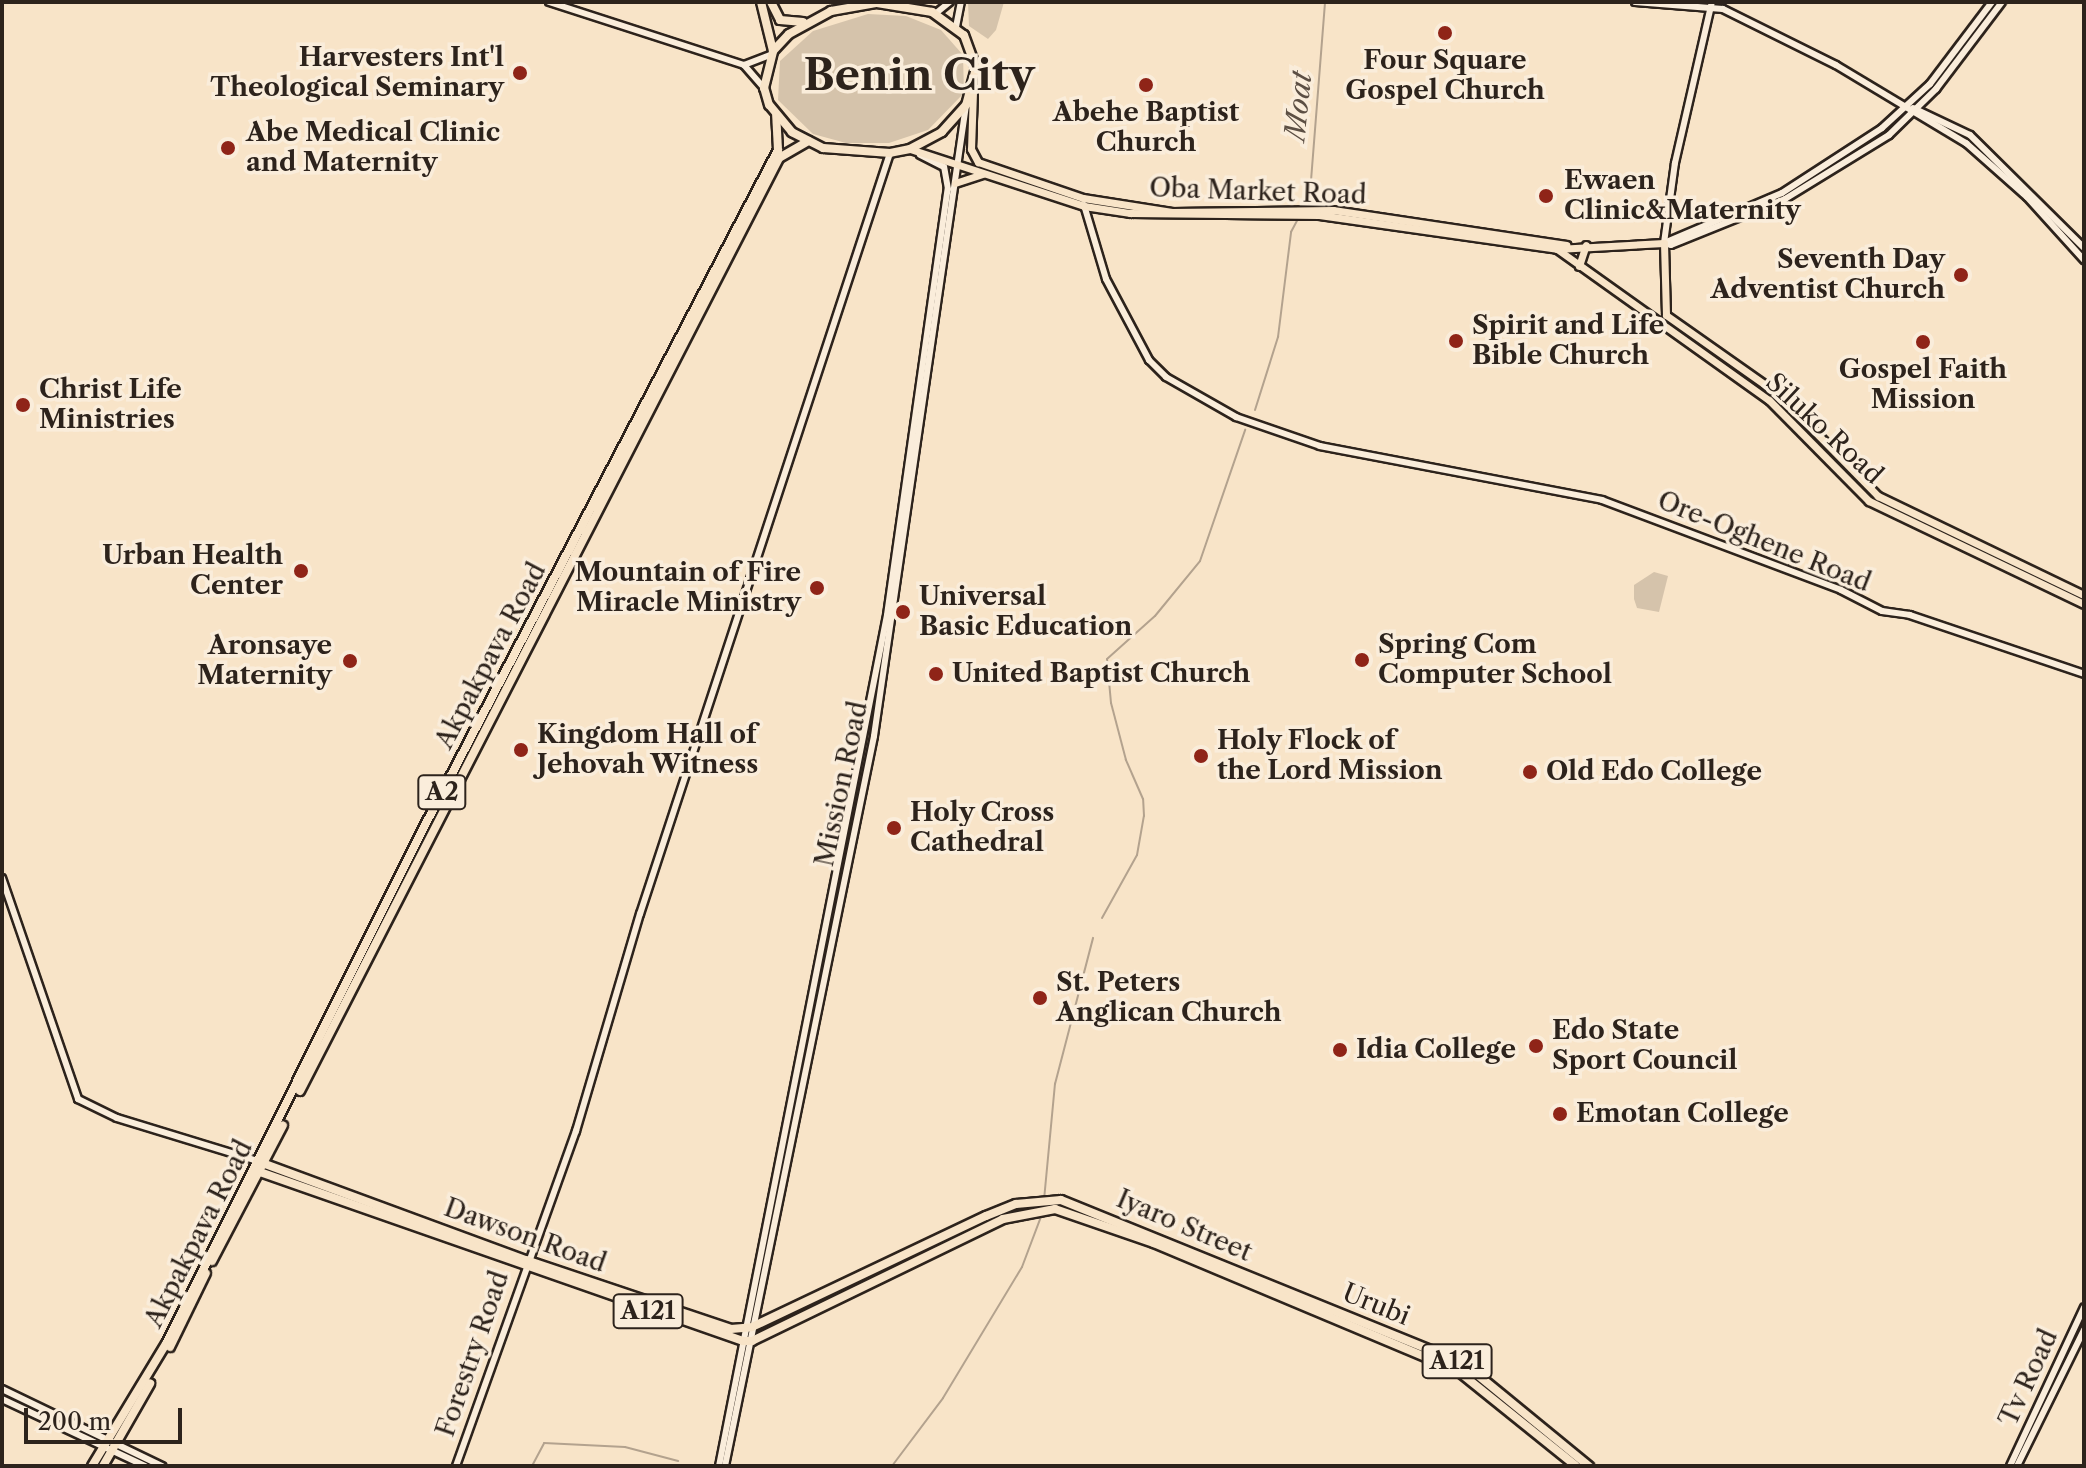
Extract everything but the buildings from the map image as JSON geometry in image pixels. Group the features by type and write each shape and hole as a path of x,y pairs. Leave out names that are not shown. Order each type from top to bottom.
{"highway":[{"path":"761,2 774,39 764,88"},
{"path":"771,2 786,23 808,21"},
{"name":"A2","path":"764,88 776,115 809,141 853,154 913,151 942,132 966,105 973,92 975,57 956,27 935,14 877,3 831,11 808,21 772,53"},
{"name":"Akpakpava Road","path":"257,1165 455,767 778,150 776,115"},
{"name":"Akpakpava Road","path":"103,1466 779,158 809,141"},
{"name":"Dawson Road","path":"257,1165 525,1264 747,1341"},
{"name":"A121","path":"748,1328 939,1236 1039,1200 1050,1204"},
{"name":"A121","path":"747,1341 1003,1219 1050,1204"},
{"name":"Iyaro Street","path":"1050,1204 1093,1209 1300,1300"},
{"name":"Dawson Road","path":"525,1264 703,1321 748,1328"},
{"name":"Urubi","path":"1300,1300 1458,1371 1576,1466"},
{"name":"Urubi","path":"1300,1300 1463,1363 1589,1466"},
{"name":"Akpakpava Road","path":"92,1466 113,1446"}],"main road":[{"name":"Oba Market Road","path":"973,92 971,149 978,162 1084,202 1172,212 1333,210 1566,245 1664,243"},
{"name":"Oba Market Road","path":"913,151 1084,202 1173,217 1319,215 1557,249"},
{"path":"955,183 985,174"},
{"name":"Siluko Road","path":"1664,243 1666,315 1778,394 1878,496 2084,595"},
{"path":"1557,249 1566,245"},
{"path":"1579,266 1586,245"},
{"name":"Siluko Road","path":"1557,249 1769,400 1869,501 2084,604"}],"street":[{"path":"549,2 744,65 764,88"},
{"path":"935,14 950,2"},
{"path":"956,27 961,2"},
{"path":"1635,2 1711,4 1765,26 1966,143 2027,197 2084,260"},
{"path":"1908,109 1992,2"},
{"path":"1664,243 1804,181 1908,109 2002,2"},
{"path":"1664,243 1675,163 1711,4"},
{"path":"744,65 772,53"},
{"name":"Mission Road","path":"748,1328 874,736 966,105"},
{"path":"1908,109 1970,135 2084,248"},
{"name":"Mission Road","path":"722,1466 887,615 948,189 944,167 913,151"},
{"name":"Forestry Road","path":"456,1466 561,1165 890,153"},
{"name":"Ore-Oghene Road","path":"1084,202 1106,279 1137,342 1166,377 1217,407 1298,440 1424,469 1602,500 1841,590 1882,611 1910,615 2084,674"},
{"path":"2,878 78,1099 117,1118 257,1165"},
{"name":"Tv Road","path":"2010,1466 2084,1307"},
{"name":"Tv Road","path":"2017,1466 2084,1330"},
{"path":"2063,1353 2072,1355"},
{"path":"2,1389 113,1446 145,1466"},
{"path":"2,1399 162,1466"}],"shaded area":[{"path":"968,2 1004,2 996,30 988,39 969,26"},
{"path":"868,14 906,16 941,30 963,55 964,93 928,130 889,143 846,143 813,134 778,100 780,61 813,31"},
{"path":"1654,572 1668,576 1659,612 1637,608 1634,599 1634,585"}],"waterway":[{"name":"Moat","path":"1309,206 1325,2"},
{"path":"1255,410 1278,337 1291,232 1299,217"},
{"path":"1102,918 1137,855 1144,816 1143,799 1126,760 1111,703 1107,659 1155,616 1200,561 1245,430"},
{"path":"1044,1200 1055,1084 1093,938"},
{"path":"892,1466 943,1398 1022,1267 1042,1214"},
{"path":"532,1466 544,1443 625,1447 678,1461"}],"place":[{"name":"Four Square Gospel Church","path":"1445,33"},
{"name":"Harvesters Int'l Theological Seminary","path":"520,73"},
{"name":"Abehe Baptist Church","path":"1146,85"},
{"name":"Abe Medical Clinic and Maternity","path":"228,148"},
{"name":"Ewaen Clinic&Maternity","path":"1546,196"},
{"name":"Seventh Day Adventist Church","path":"1961,275"},
{"name":"Spirit and Life Bible Church","path":"1456,341"},
{"name":"Gospel Faith Mission","path":"1923,342"},
{"name":"Christ Life Ministries","path":"23,405"},
{"name":"Urban Health Center","path":"301,571"},
{"name":"Mountain of Fire Miracle Ministry","path":"817,588"},
{"name":"Universal Basic Education","path":"903,612"},
{"name":"Spring Com Computer School","path":"1362,660"},
{"name":"Aronsaye Maternity","path":"350,661"},
{"name":"United Baptist Church","path":"936,674"},
{"name":"Kingdom Hall of Jehovah Witness","path":"521,750"},
{"name":"Holy Flock of the Lord Mission","path":"1201,756"},
{"name":"Old Edo College","path":"1530,772"},
{"name":"Holy Cross Cathedral","path":"894,828"},
{"name":"St. Peters Anglican Church","path":"1040,998"},
{"name":"Edo State Sport Council","path":"1536,1046"},
{"name":"Idia College","path":"1340,1050"},
{"name":"Emotan College","path":"1560,1114"}],"district":[{"name":"Benin City","path":"919,75"}]}
